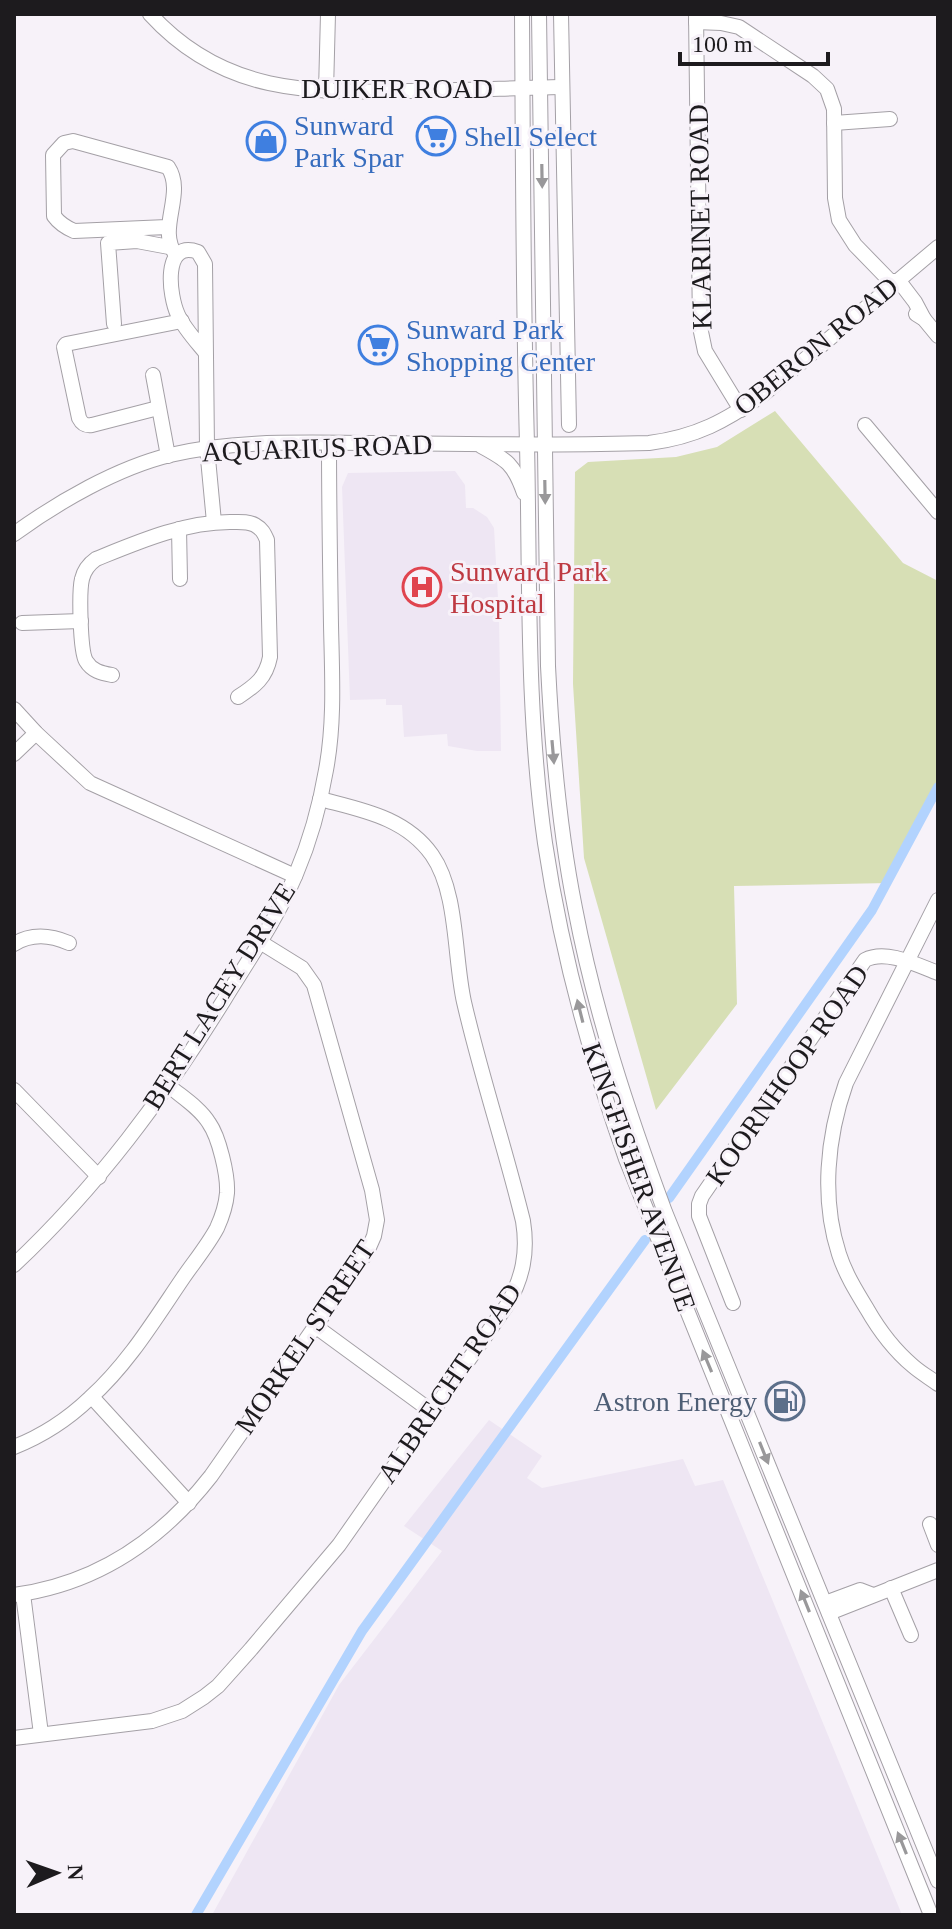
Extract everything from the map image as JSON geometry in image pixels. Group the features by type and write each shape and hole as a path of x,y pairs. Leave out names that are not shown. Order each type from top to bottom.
{"street":[{"name":"DUIKER ROAD","path":"150,14 185,46 223,68 273,86 349,93 561,87"},
{"path":"326,91 328,14"},
{"name":"KINGFISHER AVENUE","path":"522,14 529,650 539,793 562,931 586,1034 631,1172 931,1915"},
{"name":"KINGFISHER AVENUE","path":"539,14 548,666 553,752 563,840 588,969 632,1125 665,1212 938,1881"},
{"path":"561,14 569,425"},
{"path":"696,18 739,27 813,76 827,89 834,109 835,198 839,220 855,245 893,283 938,336"},
{"name":"KLARINET ROAD","path":"696,18 700,327 705,351 741,410"},
{"path":"834,123 890,119"},
{"path":"167,227 74,231 67,228 54,216 53,155 64,143 73,141 168,167 173,187 172,211 167,227 172,251 175,308 205,352"},
{"path":"114,324 108,243 137,241 172,251 196,251 201,256 205,264 207,448 214,522"},
{"name":"OBERON ROAD","path":"545,443 664,441 701,432 765,393 938,247"},
{"path":"158,408 92,425 82,424 64,347 66,344 182,321"},
{"path":"153,375 168,456"},
{"path":"865,425 938,512"},
{"name":"AQUARIUS ROAD","path":"14,534 83,490 154,460 207,448 329,443 545,443"},
{"name":"BERT LACEY DRIVE","path":"14,1265 66,1215 99,1177 169,1086 260,942 295,876 308,843 328,757 331,710 329,443"},
{"path":"478,444 509,462 520,479 527,500"},
{"path":"112,675 96,671 86,660 83,647 80,585 90,563 140,541 179,529 214,522 249,523 265,534 268,547 270,647 268,665 261,681 238,697"},
{"path":"179,529 180,579"},
{"path":"22,623 81,621"},
{"path":"14,709 82,777 98,788 295,876"},
{"path":"14,754 36,733"},
{"name":"ALBRECHT ROAD","path":"14,1738 152,1721 182,1711 204,1697 233,1670 339,1545 514,1293 520,1279 525,1253 523,1221 464,1001 451,908 439,867 422,843 399,825 374,813 320,799"},
{"path":"938,900 852,1070 840,1101 831,1142 829,1184 838,1253 846,1272 879,1328 912,1366 938,1384"},
{"path":"14,944 39,936 69,943"},
{"name":"MORKEL STREET","path":"19,1595 62,1584 135,1550 189,1503 211,1476 371,1244 377,1211 314,985 302,968 260,942"},
{"name":"KOORNHOOP ROAD","path":"733,1303 699,1216 702,1196 865,960 880,956 938,973"},
{"path":"14,1447 48,1430 92,1397 126,1359 155,1319 215,1231 223,1214 227,1191 225,1172 214,1131 208,1120 169,1086"},
{"path":"14,1090 99,1177"},
{"path":"315,1326 431,1411"},
{"path":"92,1397 189,1503"},
{"path":"930,1524 938,1545"},
{"path":"827,1608 860,1590 873,1595 938,1570"},
{"path":"891,1588 911,1635"},
{"path":"19,1595 41,1734"}],"shaded area":[{"name":"Sunward Park Hospital","path":"455,471 465,485 466,508 473,508 487,517 494,528 501,751 448,746 447,734 404,737 402,705 386,705 386,699 350,700 342,487 348,473"},
{"path":"489,1420 542,1456 527,1478 542,1488 683,1459 695,1486 723,1480 902,1915 212,1915 339,1685 442,1551 404,1526"}],"green space":[{"path":"775,411 903,563 938,581 938,792 889,883 734,886 737,1004 656,1110 584,858 573,684 575,472 588,462 676,457 717,447"}],"waterway":[{"path":"669,1198 872,910 938,787"},
{"path":"196,1915 362,1631 645,1240"}],"place":[{"name":"Shell Select","path":"436,136"},
{"name":"Sunward Park Spar","path":"266,141"},
{"name":"Sunward Park Shopping Center","path":"378,345"},
{"name":"Sunward Park Hospital","path":"422,587"},
{"name":"Astron Energy","path":"785,1401"}]}
